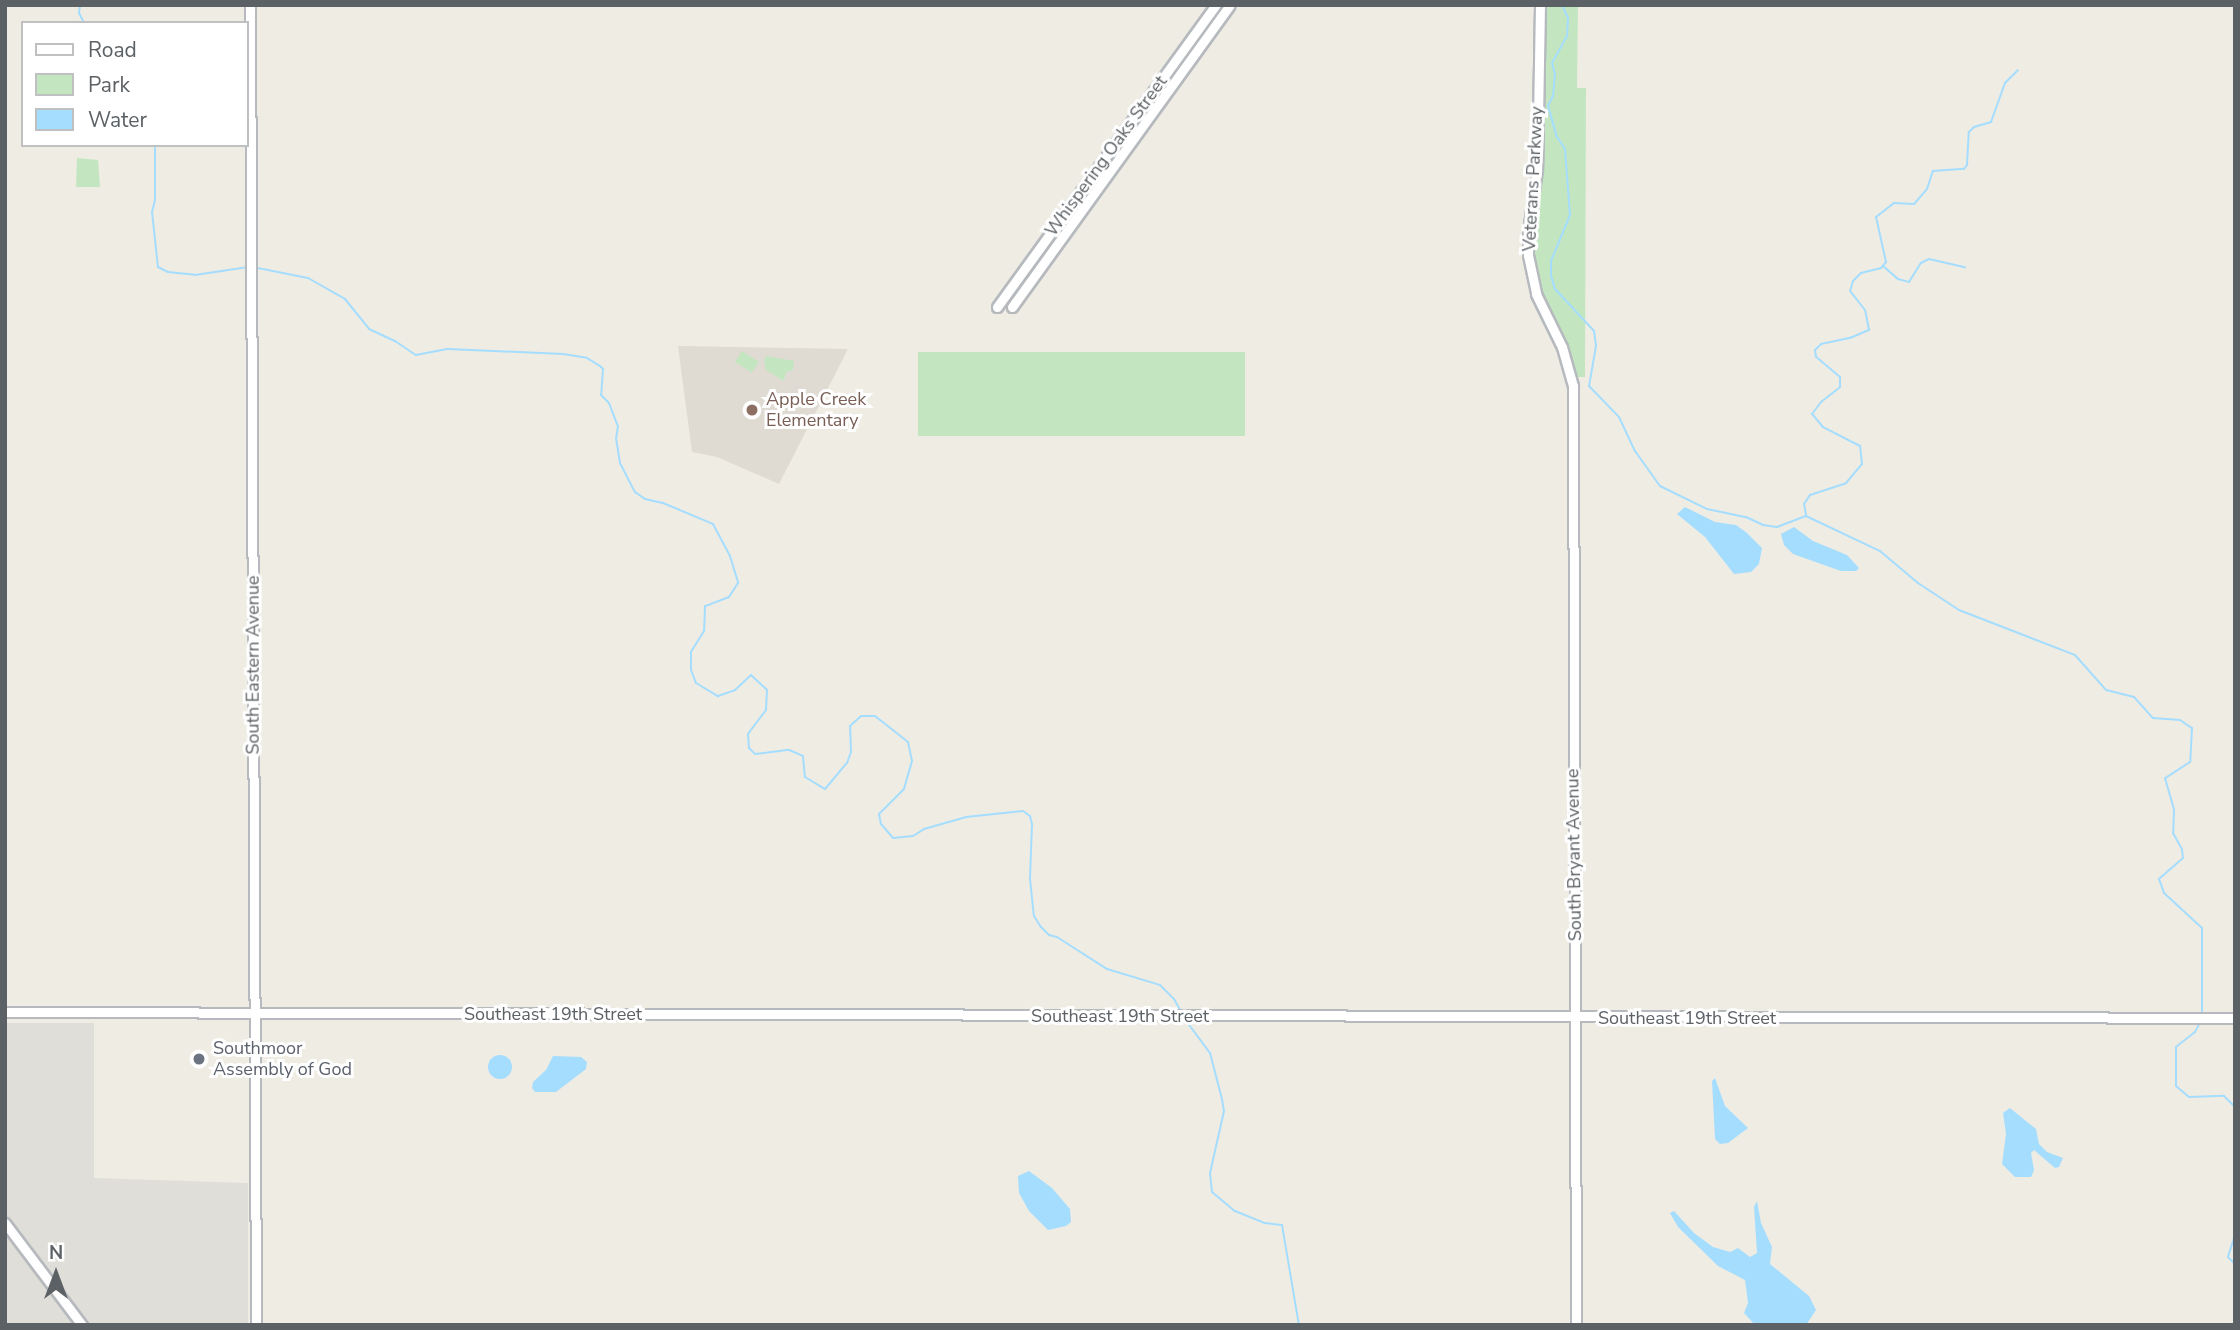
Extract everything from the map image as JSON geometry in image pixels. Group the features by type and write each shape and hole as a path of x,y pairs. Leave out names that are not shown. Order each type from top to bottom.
{"street":[{"name":"South Eastern Avenue","path":"250,5 256,1325"},
{"name":"Whispering Oaks Street","path":"997,307 1216,5"},
{"name":"Whispering Oaks Street","path":"1012,307 1230,5"},
{"name":"Veterans Parkway","path":"1540,5 1537,170 1528,231 1528,256 1536,294 1562,347 1573,386"},
{"name":"South Bryant Avenue","path":"1573,386 1572,753 1575,825 1576,1325"},
{"name":"Southeast 19th Street","path":"5,1012 2235,1018"},
{"path":"5,1223 82,1325"}],"shaded area":[{"name":"Apple Creek Elementary","path":"678,346 848,349 779,484 717,457 692,452"},
{"path":"5,1023 94,1023 94,1178 248,1183 248,1325 5,1325"}],"green space":[{"path":"1543,5 1578,5 1577,88 1586,88 1585,377 1574,377 1542,303 1530,249"},
{"path":"77,158 98,160 100,187 76,187"},
{"path":"742,351 759,362 752,373 735,362"},
{"path":"918,352 1245,352 1245,436 918,436"},
{"path":"766,356 794,361 793,370 786,372 784,381 766,370"}],"water":[{"path":"1685,507 1715,522 1736,525 1747,533 1762,548 1759,564 1751,572 1734,574 1705,537 1677,514"},
{"path":"1794,527 1813,541 1847,555 1859,568 1856,571 1841,571 1793,554 1784,545 1781,534"},
{"path":"500,1055 508,1059 512,1067 508,1075 500,1079 492,1075 488,1067 492,1059"},
{"path":"553,1056 581,1057 587,1062 586,1069 556,1092 535,1092 532,1088 533,1082 546,1070"},
{"path":"1715,1078 1725,1106 1748,1128 1728,1143 1720,1144 1715,1139 1712,1081"},
{"path":"2010,1108 2036,1129 2039,1144 2047,1152 2063,1158 2059,1167 2055,1168 2034,1150 2031,1153 2034,1170 2031,1177 2015,1177 2002,1164 2006,1134 2003,1113"},
{"path":"1029,1171 1052,1188 1070,1209 1071,1222 1066,1226 1048,1230 1029,1211 1019,1193 1018,1176"},
{"path":"1757,1201 1761,1223 1772,1247 1770,1264 1809,1296 1816,1310 1806,1325 1755,1325 1744,1313 1748,1303 1745,1280 1718,1266 1678,1227 1670,1213 1674,1211 1694,1233 1713,1247 1730,1252 1738,1248 1750,1257 1757,1253 1754,1207"}],"waterway":[{"path":"80,5 79,13 83,21"},
{"path":"1562,5 1568,18 1567,36 1552,63 1555,74 1553,96 1548,106 1557,137 1565,149 1570,215 1551,261 1551,276 1555,289 1594,331 1596,346 1589,386 1619,417 1635,451 1660,486 1707,509 1746,517 1763,525 1777,527 1805,516"},
{"path":"1806,515 1804,504 1810,495 1846,483 1862,464 1860,446 1823,427 1812,414 1821,402 1840,387 1840,377 1816,357 1815,350 1821,344 1850,338 1869,330 1865,310 1850,291 1853,281 1861,273 1881,268 1886,262 1876,217 1894,203 1914,204 1927,189 1933,171 1964,169 1967,165 1969,132 1974,127 1991,122 2005,83 2018,70"},
{"path":"155,147 155,200 152,212 158,267 168,272 195,275 248,267"},
{"path":"1883,266 1898,279 1909,282 1921,263 1929,259 1965,267"},
{"path":"253,267 308,278 345,299 369,329 416,355 448,349 563,354 587,358 600,366 603,369 601,395 609,403 618,426 616,438 620,463 635,492 645,499 663,503 713,524 730,556 738,583 729,597 705,606 704,631 691,652 691,670 696,683 718,696 735,690 751,675 767,690 766,710 748,734 749,748 755,754 789,750 803,756 805,777 825,789 847,763 851,752 850,726 861,716 875,716 908,742 912,761 904,789 879,814 881,824 893,838 913,836 924,829 966,817 1023,811 1030,816 1032,824 1030,879 1034,916 1041,927 1049,935 1057,937 1107,969 1160,985 1174,999 1180,1010"},
{"path":"1806,516 1880,551 1918,583 1959,610 2075,655 2106,690 2134,697 2153,718 2180,720 2192,728 2190,762 2165,778 2174,810 2173,833 2182,849 2183,858 2159,879 2164,893 2202,928 2202,1013"},
{"path":"1184,1018 1210,1053 1224,1111 1210,1173 1212,1192 1235,1211 1264,1223 1282,1225 1299,1325"},
{"path":"2201,1021 2195,1032 2176,1047 2176,1086 2189,1097 2224,1096 2235,1107"},
{"path":"2235,1235 2228,1257 2235,1264"}],"place":[{"name":"Apple Creek Elementary","path":"752,410"},
{"name":"Southmoor Assembly of God","path":"199,1059"}]}
